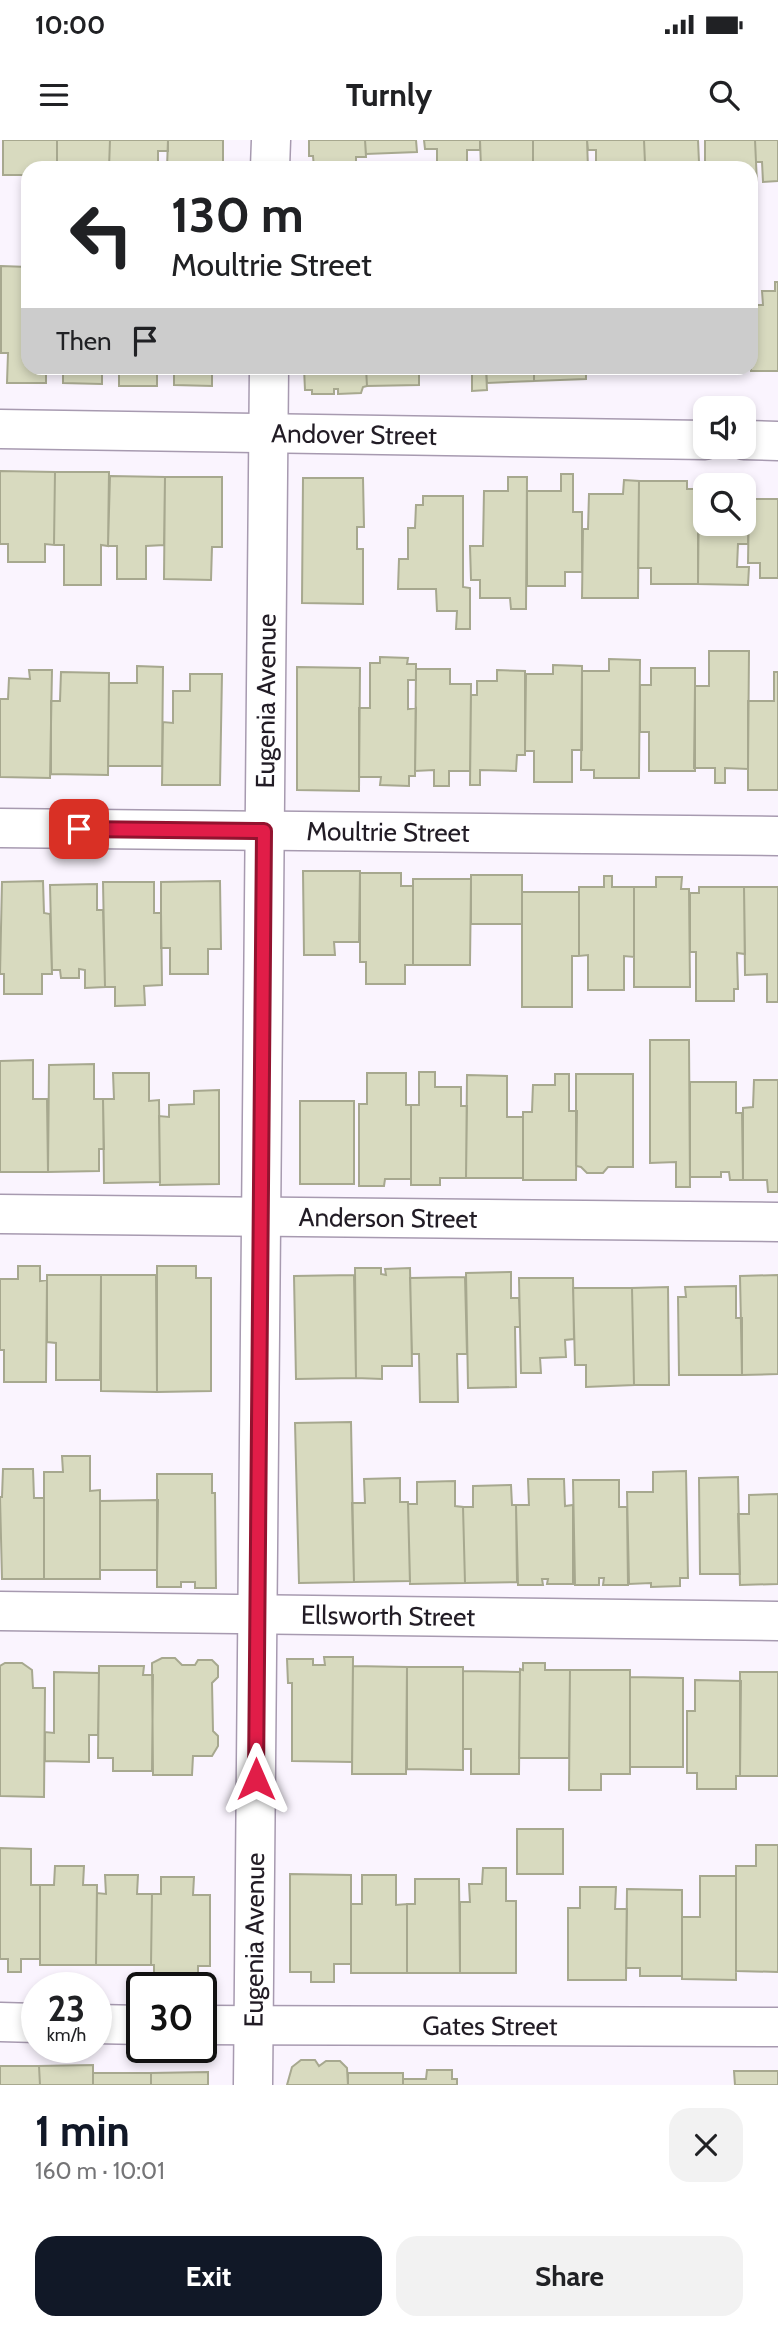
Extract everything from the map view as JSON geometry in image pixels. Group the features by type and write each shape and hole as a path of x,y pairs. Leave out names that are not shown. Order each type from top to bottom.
{"street":[{"path":"270,161 271,140"},
{"name":"Eugenia Avenue","path":"253,2085 269,375"},
{"name":"Andover Street","path":"0,429 693,440"},
{"path":"756,440 778,441"},
{"name":"Moultrie Street","path":"0,828 778,836"},
{"name":"Anderson Street","path":"0,1214 778,1222"},
{"name":"Ellsworth Street","path":"0,1611 778,1620"},
{"path":"0,2022 21,2023"},
{"name":"Gates Street","path":"217,2025 778,2027"}],"building":[{"path":"3,140 57,140 57,161 21,161 21,175 3,175"},
{"path":"57,140 110,140 109,161 57,161"},
{"path":"110,140 168,140 168,151 158,151 158,161 109,161"},
{"path":"168,140 223,140 223,161 167,161"},
{"path":"309,140 365,140 366,157 356,157 356,161 313,161 313,156 309,156"},
{"path":"365,140 416,140 417,152 366,154"},
{"path":"424,140 480,140 480,150 467,150 467,161 437,161 437,149 425,149"},
{"path":"480,140 533,140 533,161 481,161"},
{"path":"533,140 587,140 588,161 533,161"},
{"path":"587,140 644,140 645,161 596,161 596,150 588,150"},
{"path":"644,140 698,140 699,161 645,161"},
{"path":"705,140 755,140 756,161 705,161"},
{"path":"755,140 778,140 778,181 763,182 762,162 756,161"},
{"path":"1,266 21,267 21,375 46,375 46,383 7,383 8,353 1,353"},
{"path":"775,282 778,282 778,371 758,371 758,305 763,305 762,291 775,291"},
{"path":"63,375 102,375 102,384 63,383"},
{"path":"119,375 157,375 157,386 119,386"},
{"path":"174,375 212,375 212,386 174,385"},
{"path":"304,375 366,375 367,386 363,387 361,393 338,394 338,389 334,389 334,394 312,394 312,390 305,390"},
{"path":"366,375 419,375 419,385 367,386"},
{"path":"472,375 486,375 487,390 472,391"},
{"path":"486,375 534,375 534,381 487,383"},
{"path":"534,375 586,375 586,379 534,381"},
{"path":"0,471 55,472 54,545 45,544 45,562 8,562 8,544 0,544"},
{"path":"55,472 109,472 108,546 101,545 101,585 64,585 64,545 54,545"},
{"path":"561,474 573,474 573,512 582,512 582,572 565,572 565,586 527,586 527,491 561,491"},
{"path":"110,476 165,477 164,545 146,546 146,579 117,579 117,546 108,546"},
{"path":"165,477 222,477 222,547 212,547 211,580 164,579"},
{"path":"508,477 527,477 526,609 511,609 510,598 480,598 480,580 471,580 470,546 483,546 484,491 508,491"},
{"path":"303,478 363,478 364,527 357,527 357,549 363,549 363,604 302,603"},
{"path":"624,480 639,481 638,598 582,598 583,529 588,529 589,494 623,494"},
{"path":"639,481 687,481 687,489 693,489 693,536 698,536 698,584 651,584 651,568 638,568"},
{"path":"423,496 463,496 463,587 470,588 470,629 456,629 457,611 437,611 436,589 398,589 399,559 408,559 408,528 415,528 416,505 423,505"},
{"path":"756,499 778,499 778,578 760,578 760,563 748,563 748,536 756,536"},
{"path":"698,536 748,536 748,544 738,544 737,567 749,567 748,585 698,584"},
{"path":"709,651 749,651 748,769 725,768 725,783 715,783 715,768 694,768 695,686 709,686"},
{"path":"380,657 408,658 407,664 416,664 416,680 408,680 408,709 416,708 415,776 409,776 409,786 380,785 381,777 359,777 359,708 370,708 370,663 380,663"},
{"path":"609,659 640,660 639,778 594,778 594,770 581,770 582,671 609,671"},
{"path":"553,665 582,666 582,750 572,750 572,782 534,782 534,751 525,751 526,674 553,674"},
{"path":"137,666 163,667 162,766 108,766 109,683 137,683"},
{"path":"297,667 360,668 359,791 297,790"},
{"path":"651,668 695,668 695,771 649,771 649,732 640,732 640,685 651,685"},
{"path":"416,669 450,669 450,684 471,684 470,771 449,771 449,786 434,786 434,770 415,771"},
{"path":"29,670 52,670 50,778 0,777 0,699 8,699 9,678 30,679"},
{"path":"497,670 525,671 525,755 517,755 516,771 480,770 480,785 470,785 471,695 477,695 477,681 497,681"},
{"path":"61,672 109,673 108,775 51,774 51,701 60,701"},
{"path":"774,672 778,672 778,790 748,790 748,701 774,701"},
{"path":"190,674 222,674 220,785 162,785 163,722 173,723 173,691 190,691"},
{"path":"303,871 360,871 359,942 334,942 335,955 304,955"},
{"path":"360,873 401,873 401,886 413,886 413,965 405,965 405,984 366,984 366,962 360,962"},
{"path":"471,875 522,875 522,924 471,924"},
{"path":"604,876 612,876 612,887 634,887 634,957 624,956 624,990 588,990 588,955 579,956 579,887 604,887"},
{"path":"656,877 682,877 681,889 689,889 690,987 634,987 634,887 656,887"},
{"path":"413,879 471,879 470,965 413,965"},
{"path":"43,881 44,913 50,914 52,974 42,974 42,994 4,994 4,974 0,974 2,882"},
{"path":"220,881 221,949 208,949 208,974 170,974 170,948 161,948 161,882"},
{"path":"103,882 154,882 154,913 161,913 162,985 144,986 145,1005 115,1006 115,987 105,987"},
{"path":"97,884 97,910 103,910 105,987 85,988 85,970 79,969 79,978 61,978 60,970 52,970 50,885"},
{"path":"699,887 744,887 745,954 737,953 738,989 734,989 734,1001 696,1001 696,952 690,952 690,893 699,893"},
{"path":"744,887 778,887 778,1002 767,1002 767,974 745,975"},
{"path":"522,892 579,892 579,956 572,956 572,1007 522,1007"},
{"path":"650,1040 689,1040 690,1187 676,1187 676,1162 650,1163"},
{"path":"33,1060 33,1099 47,1099 48,1172 0,1172 0,1061"},
{"path":"94,1064 94,1099 103,1099 104,1149 99,1149 99,1171 48,1172 49,1065"},
{"path":"419,1072 435,1072 435,1087 461,1087 461,1106 467,1106 466,1178 440,1178 440,1185 411,1185 411,1105 419,1105"},
{"path":"113,1073 149,1073 149,1101 159,1100 160,1182 104,1183 103,1099 114,1099"},
{"path":"367,1073 406,1073 406,1105 411,1105 411,1179 385,1179 384,1186 359,1186 359,1104 367,1104"},
{"path":"555,1074 569,1074 569,1111 577,1111 576,1180 523,1180 523,1112 532,1112 533,1085 555,1085"},
{"path":"576,1074 633,1074 633,1167 608,1167 603,1173 587,1173 576,1166"},
{"path":"467,1075 507,1076 507,1117 523,1117 523,1178 466,1178"},
{"path":"754,1080 778,1080 778,1192 768,1192 767,1180 743,1180 743,1108 753,1107"},
{"path":"690,1082 736,1082 736,1113 742,1113 743,1180 730,1180 729,1172 721,1172 721,1177 690,1177"},
{"path":"219,1090 219,1184 160,1185 159,1116 169,1117 169,1105 194,1104 194,1091"},
{"path":"300,1101 354,1101 354,1184 300,1184"},
{"path":"18,1266 40,1266 40,1281 47,1280 46,1382 4,1382 4,1350 0,1350 0,1279 18,1279"},
{"path":"157,1266 196,1266 196,1278 211,1278 211,1391 157,1392"},
{"path":"355,1268 381,1268 381,1274 386,1275 385,1269 410,1268 412,1366 382,1366 382,1379 356,1378"},
{"path":"511,1272 511,1298 519,1298 520,1327 515,1327 516,1387 468,1388 466,1273"},
{"path":"47,1275 101,1275 100,1380 56,1380 56,1343 47,1342"},
{"path":"101,1275 156,1275 157,1392 101,1391"},
{"path":"354,1275 356,1378 296,1379 294,1276"},
{"path":"778,1275 778,1374 742,1375 740,1276"},
{"path":"465,1277 467,1354 457,1354 458,1402 420,1402 419,1354 412,1354 410,1278"},
{"path":"519,1278 573,1278 574,1339 565,1340 566,1357 540,1358 541,1373 521,1373"},
{"path":"736,1286 736,1318 742,1318 742,1375 679,1375 678,1297 686,1297 685,1287"},
{"path":"668,1287 669,1385 634,1385 632,1288"},
{"path":"573,1288 632,1288 634,1385 586,1387 586,1365 575,1365"},
{"path":"351,1422 354,1582 299,1583 295,1423"},
{"path":"62,1456 90,1456 90,1491 100,1490 100,1579 44,1579 44,1472 63,1472"},
{"path":"3,1469 33,1469 34,1498 44,1498 44,1579 2,1579 0,1497"},
{"path":"686,1471 688,1578 680,1578 680,1586 651,1587 651,1583 629,1584 627,1492 653,1492 653,1472"},
{"path":"157,1474 212,1474 212,1493 215,1493 216,1588 195,1588 195,1582 181,1582 181,1587 157,1587"},
{"path":"738,1477 740,1574 700,1574 699,1478"},
{"path":"400,1478 400,1502 408,1502 410,1581 354,1582 352,1503 365,1503 364,1479"},
{"path":"528,1479 564,1479 565,1506 573,1505 573,1584 547,1584 548,1579 542,1579 543,1585 518,1585 516,1505 529,1505"},
{"path":"573,1480 619,1480 619,1507 627,1507 628,1585 603,1585 604,1578 599,1578 599,1585 575,1585"},
{"path":"455,1481 455,1506 463,1507 465,1583 410,1584 408,1504 417,1504 417,1482"},
{"path":"511,1485 512,1505 516,1505 517,1582 465,1583 463,1507 473,1507 473,1486"},
{"path":"778,1494 778,1584 740,1585 738,1514 749,1514 749,1495"},
{"path":"158,1500 157,1570 100,1570 100,1501"},
{"path":"324,1657 353,1657 352,1762 292,1761 292,1683 288,1683 287,1659 313,1659 313,1665 325,1665"},
{"path":"162,1658 175,1658 182,1665 195,1665 198,1660 212,1660 218,1666 218,1677 212,1683 213,1731 218,1736 218,1746 212,1756 193,1756 192,1775 153,1775 152,1663"},
{"path":"5,1663 22,1663 32,1670 33,1688 45,1688 44,1797 0,1796 0,1666"},
{"path":"523,1663 545,1663 545,1670 570,1670 569,1758 519,1758 520,1669 523,1670"},
{"path":"99,1666 144,1666 143,1675 153,1675 152,1771 113,1771 113,1758 98,1758"},
{"path":"353,1666 407,1667 406,1774 352,1774"},
{"path":"407,1667 463,1667 463,1770 407,1769"},
{"path":"570,1670 630,1670 630,1774 601,1774 601,1790 569,1790"},
{"path":"463,1671 520,1672 519,1774 471,1774 471,1749 463,1749"},
{"path":"54,1672 99,1673 98,1735 89,1735 89,1762 45,1761 45,1732 54,1733"},
{"path":"740,1672 778,1672 778,1776 740,1776"},
{"path":"630,1677 683,1678 683,1767 630,1767"},
{"path":"695,1680 741,1681 740,1776 736,1776 736,1789 697,1789 697,1773 687,1773 687,1711 695,1711"},
{"path":"517,1829 563,1829 563,1874 517,1874"},
{"path":"756,1845 778,1845 778,1972 736,1971 736,1866 756,1866"},
{"path":"0,1848 31,1849 31,1885 40,1885 40,1959 21,1959 21,1972 8,1972 8,1959 0,1959"},
{"path":"55,1866 84,1866 83,1885 97,1885 96,1965 40,1965 40,1885 54,1885"},
{"path":"483,1868 506,1868 506,1901 516,1901 516,1973 460,1973 460,1902 470,1902 469,1884 482,1884"},
{"path":"290,1874 351,1875 351,1964 334,1964 334,1982 311,1982 311,1972 290,1972"},
{"path":"105,1875 138,1875 137,1894 152,1894 151,1965 96,1965 97,1893 106,1894"},
{"path":"362,1875 396,1875 396,1905 407,1904 407,1973 351,1973 351,1904 362,1904"},
{"path":"700,1876 736,1876 736,1980 682,1979 682,1917 700,1917"},
{"path":"161,1877 194,1877 193,1895 210,1895 210,1966 198,1966 198,1972 154,1972 154,1965 151,1965 152,1894 161,1894"},
{"path":"415,1879 459,1879 460,1973 407,1973 407,1904 415,1904"},
{"path":"580,1887 616,1887 615,1909 627,1909 626,1980 568,1980 568,1908 580,1908"},
{"path":"627,1889 682,1890 682,1976 640,1976 640,1968 626,1968"},
{"path":"301,2060 315,2060 319,2066 326,2061 340,2061 347,2068 348,2085 287,2085 292,2067"},
{"path":"93,2065 93,2085 40,2085 39,2066"},
{"path":"0,2066 39,2066 40,2085 0,2085"},
{"path":"427,2070 452,2070 452,2079 457,2079 457,2085 403,2085 403,2079 426,2079"},
{"path":"734,2071 778,2071 778,2085 735,2085"},
{"path":"208,2072 208,2085 151,2085 151,2073"},
{"path":"93,2073 151,2073 151,2085 93,2085"},
{"path":"348,2073 403,2073 403,2085 348,2085"}],"route":[{"path":"79,829 264,831 256,1779"}]}
